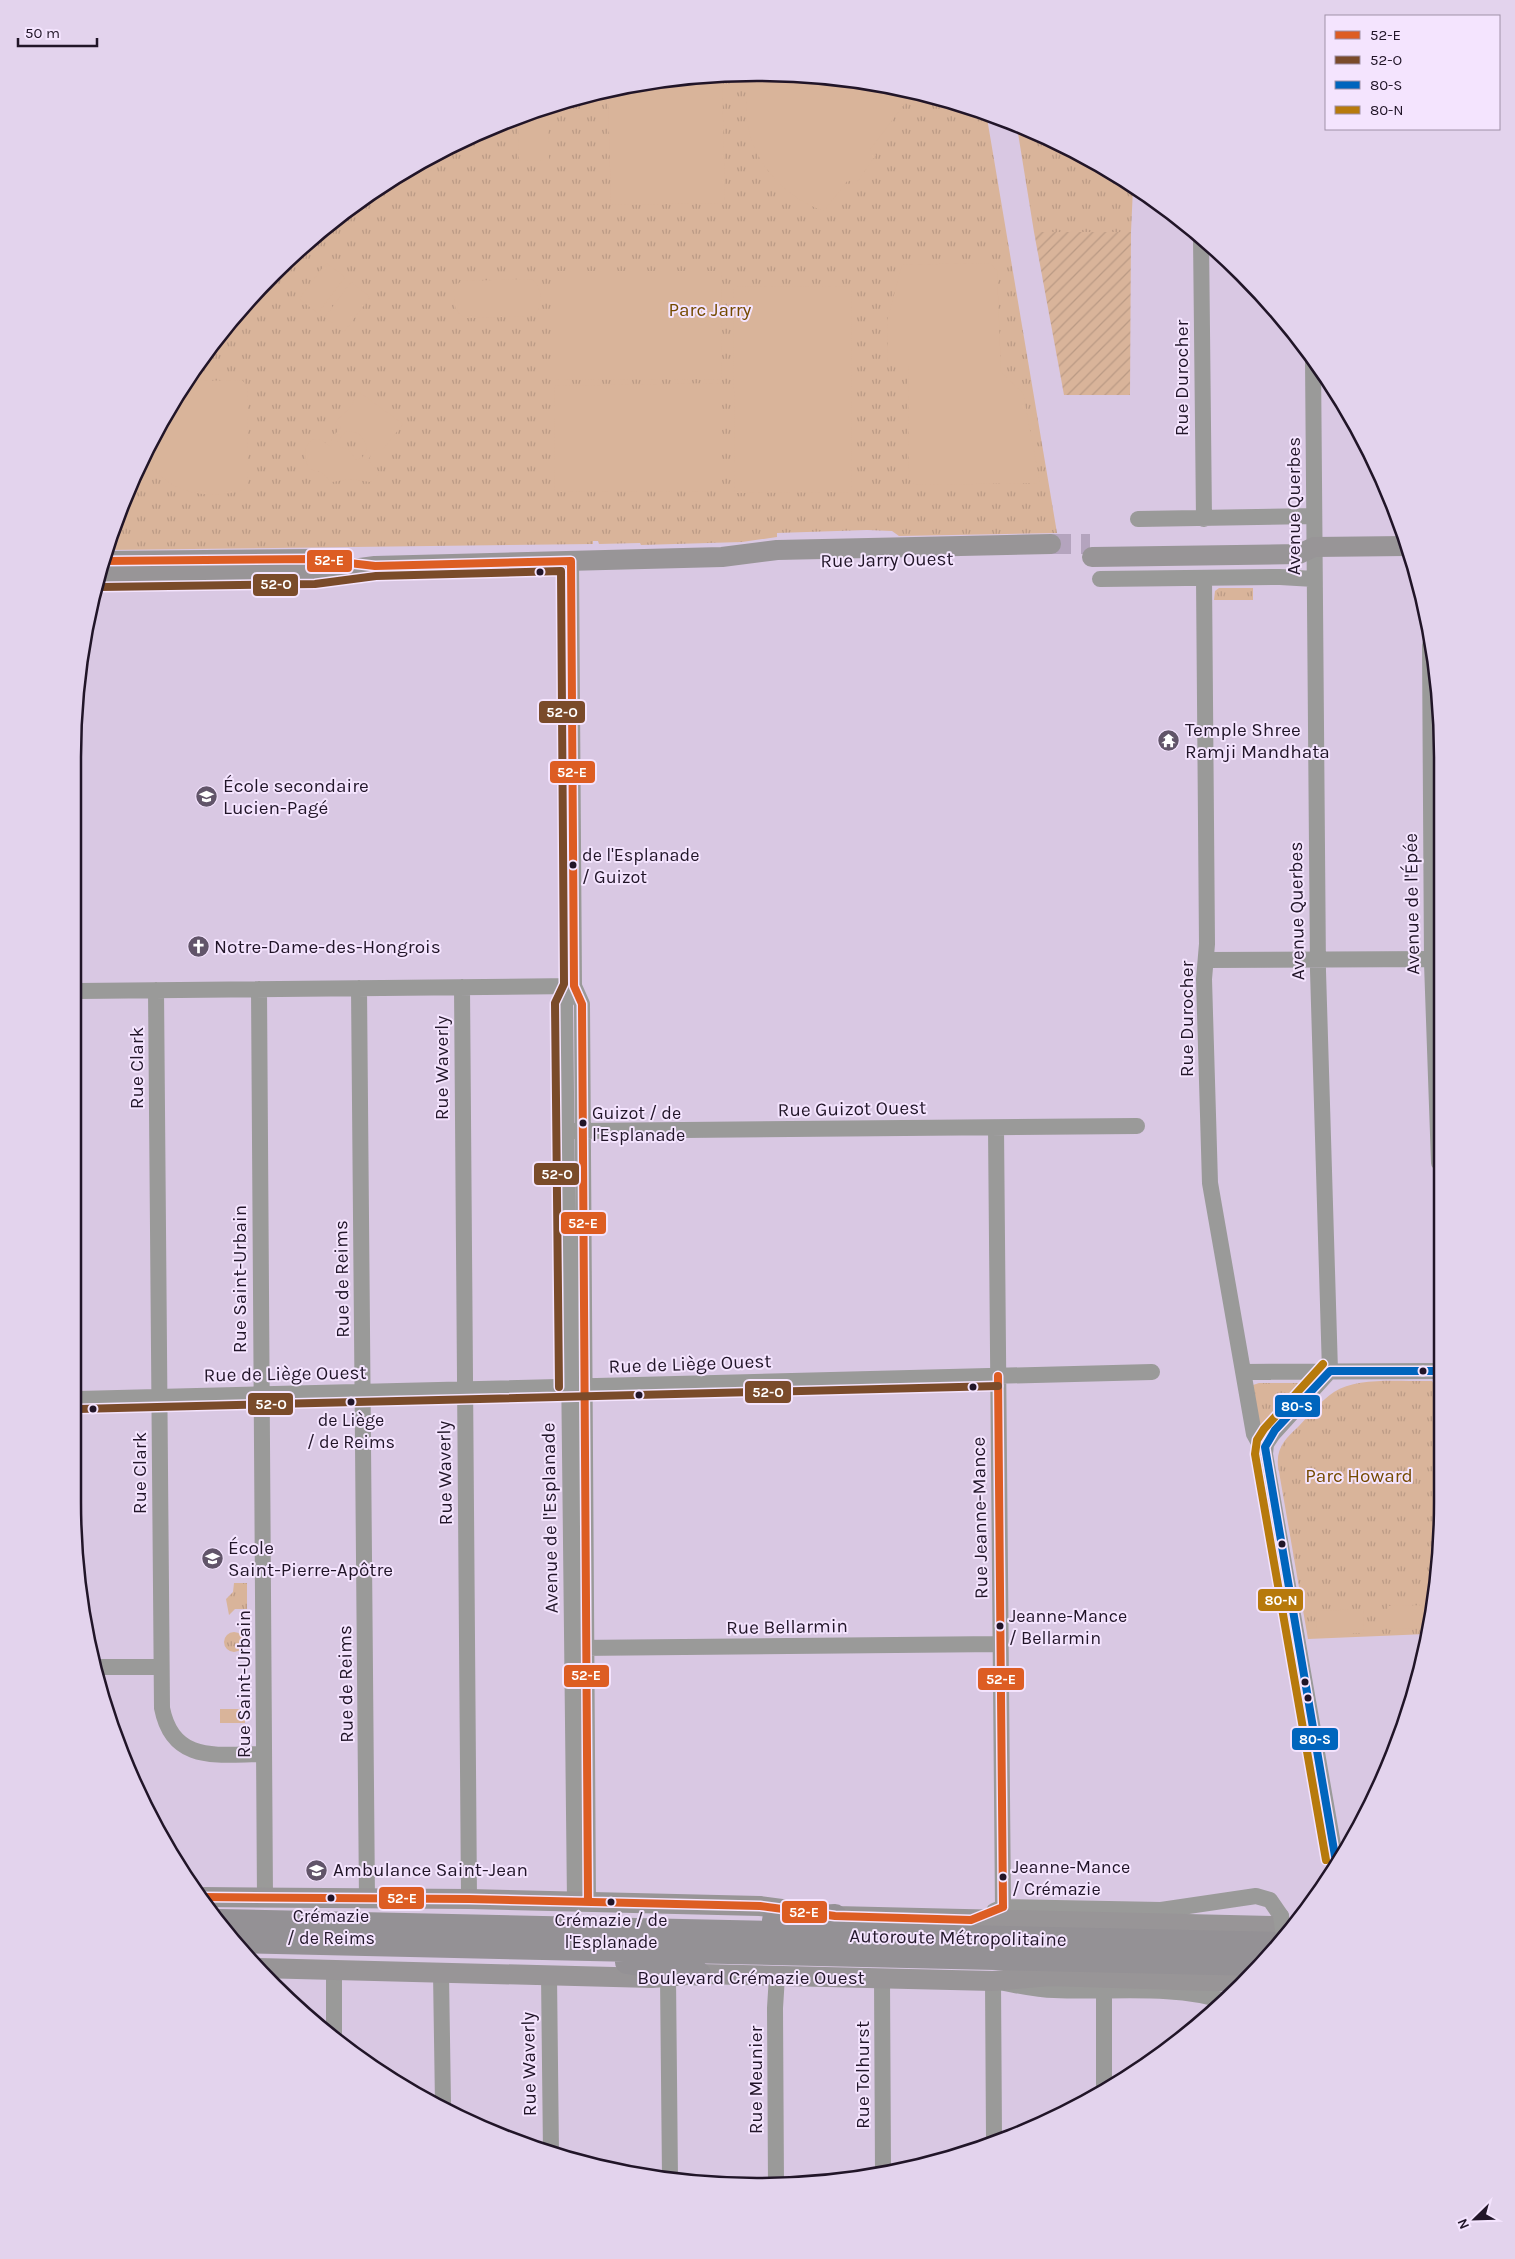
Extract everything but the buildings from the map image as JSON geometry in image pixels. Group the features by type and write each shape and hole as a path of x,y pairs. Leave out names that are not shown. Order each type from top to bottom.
{"highway":[{"path":"598,1929 835,1916"},
{"name":"Autoroute Métropolitaine","path":"229,1922 333,1934 533,1947 1251,1964"},
{"name":"Autoroute Métropolitaine","path":"243,1940 333,1934 598,1929 1280,1930"},
{"path":"533,1947 699,1974"}],"main road":[{"path":"1091,550 1298,541 1314,547 1400,546"},
{"name":"Rue Jarry Ouest","path":"106,577 315,574 375,566 722,557 777,563 1052,551"},
{"name":"Rue Jarry Ouest","path":"111,561 315,559 375,566"},
{"path":"210,1897 772,1906 835,1916 1280,1930"},
{"name":"Boulevard Crémazie Ouest","path":"268,1968 668,1977 699,1974 993,1981 1050,1976 1234,1982"}],"street":[{"name":"Rue Durocher","path":"1201,247 1204,519"},
{"name":"Avenue Querbes","path":"1313,372 1318,960 1330,1371"},
{"path":"1138,519 1314,516"},
{"name":"Avenue de l'Esplanade","path":"571,561 574,986 582,1004 586,1387 579,1648"},
{"name":"Rue Durocher","path":"1204,578 1206,960 1204,979 1210,1183 1254,1434 1267,1446"},
{"path":"1100,579 1314,579"},
{"name":"Avenue de l'Épée","path":"1431,703 1434,854"},
{"path":"1206,960 1434,959"},
{"name":"Rue Waverly","path":"462,986 469,1900"},
{"path":"81,990 574,986"},
{"name":"Avenue de l'Esplanade","path":"574,986 565,1003 569,1387 579,1648 582,1902"},
{"name":"Rue de Reims","path":"359,988 367,1900"},
{"name":"Rue Saint-Urbain","path":"259,989 265,1898"},
{"name":"Rue Clark","path":"156,990 162,1708 173,1737 194,1752 264,1754"},
{"name":"Rue Guizot Ouest","path":"567,1132 1137,1126"},
{"name":"Rue Jeanne-Mance","path":"996,1128 1003,1907"},
{"path":"1330,1371 1267,1446 1334,1854"},
{"path":"1244,1372 1434,1371"},
{"name":"Rue de Liège Ouest","path":"81,1399 1152,1372"},
{"name":"Rue Bellarmin","path":"579,1648 1001,1644"},
{"path":"102,1668 161,1667"},
{"path":"971,1920 1003,1907 1161,1910 1256,1896 1274,1903 1280,1930"},
{"path":"334,1970 334,2028"},
{"path":"441,1973 443,2100"},
{"name":"Rue Waverly","path":"549,1975 551,2145"},
{"name":"Rue Meunier","path":"776,2177 775,2008 777,1976"},
{"path":"668,1977 670,2172"},
{"name":"Rue Tolhurst","path":"882,1978 883,2166"},
{"path":"994,2135 993,1981 1050,1990 1195,1994 1215,1999"},
{"path":"1104,1992 1104,2082"}],"green space":[{"path":"750,81 758,81 846,87 903,97 905,103 870,150 876,155 855,185 848,180 824,211 804,202 787,190 772,175 760,158 751,139 746,97"},
{"name":"Parc Jarry","path":"758,81 846,87 933,104 988,122 1057,533 899,536 892,531 867,530 777,533 777,537 742,542 641,545 640,543 599,544 598,541 593,541 593,544 114,550 151,458 172,419 195,382 249,312 279,279 346,221 382,195 458,151 540,117 582,104 669,87 713,83"},
{"path":"722,83 725,203 611,205 608,98 669,87"},
{"path":"548,114 549,160 519,161 518,126"},
{"path":"1018,134 1057,151 1133,195 1131,232 1034,232"},
{"path":"1034,232 1131,232 1130,395 1064,395"},
{"path":"326,263 345,277 318,313 299,299"},
{"path":"990,264 997,270 1001,372 1023,393 1040,483 915,485 909,479 908,365 888,365 887,321 902,265"},
{"path":"554,271 721,271 722,379 554,380"},
{"path":"533,280 539,288 541,298 539,308 534,316 467,318 462,316 457,310 454,302 454,288 461,281"},
{"path":"351,282 370,297 344,332 325,317"},
{"path":"851,286 852,492 735,493 733,287"},
{"path":"242,380 247,386 248,488 218,495 189,491 163,478 149,463 172,419 196,381"},
{"path":"722,383 722,491 555,492 554,386"},
{"path":"359,392 403,424 384,448 375,449 368,460 379,472 377,478 370,482 351,479 332,482 322,473 309,467 305,459 307,445 313,440 318,439 331,447 332,438 341,427 335,423 351,406","holes":["345,432 357,433 365,441 367,450 362,458 356,460 349,450 337,446 337,442"]},
{"path":"1219,588 1253,588 1253,600 1214,600 1215,591"},
{"name":"Parc Howard","path":"1432,1381 1434,1384 1432,1546 1428,1590 1421,1634 1308,1639 1278,1466 1280,1449 1290,1435 1334,1392 1356,1384"},
{"path":"1259,1383 1301,1383 1259,1428 1253,1385"},
{"path":"234,1583 247,1583 247,1609 235,1609 229,1615 226,1599 233,1592"},
{"path":"1426,1605 1422,1628 1388,1629 1388,1606"},
{"path":"1363,1609 1364,1633 1317,1635 1316,1611"},
{"path":"234,1632 241,1635 244,1642 241,1649 234,1652 227,1649 224,1642 227,1635"},
{"path":"220,1709 245,1709 245,1723 220,1723"}],"tunnel":[{"path":"1051,544 1090,544"}],"transit line":[{"name":"52-E","path":"111,561 315,559 375,566 571,561 574,986 582,1004 588,1902"},
{"name":"52-O","path":"103,587 315,584 376,576 561,571 564,984 555,1003 559,1387"},
{"name":"80-N","path":"1323,1364 1264,1429 1257,1440 1255,1454 1326,1860"},
{"name":"80-S","path":"1335,1854 1265,1447 1275,1430 1330,1371 1434,1371"},
{"name":"52-E","path":"998,1376 1003,1907"},
{"name":"52-O","path":"81,1409 998,1386"},
{"name":"52-E","path":"209,1897 469,1899 760,1906 835,1916 971,1920 1003,1907"}],"place":[{"name":"Temple Shree Ramji Mandhata","path":"1169,741"},
{"name":"École secondaire Lucien-Pagé","path":"207,797"},
{"name":"de l'Esplanade / Guizot","path":"573,865"},
{"name":"Notre-Dame-des-Hongrois","path":"198,947"},
{"name":"Guizot / de l'Esplanade","path":"583,1123"},
{"name":"de Liège / de Reims","path":"351,1402"},
{"name":"École Saint-Pierre-Apôtre","path":"212,1559"},
{"name":"Jeanne-Mance / Bellarmin","path":"1000,1626"},
{"name":"Ambulance Saint-Jean","path":"317,1870"},
{"name":"Jeanne-Mance / Crémazie","path":"1003,1877"},
{"name":"Crémazie / de Reims","path":"331,1898"},
{"name":"Crémazie / de l'Esplanade","path":"611,1902"}]}
